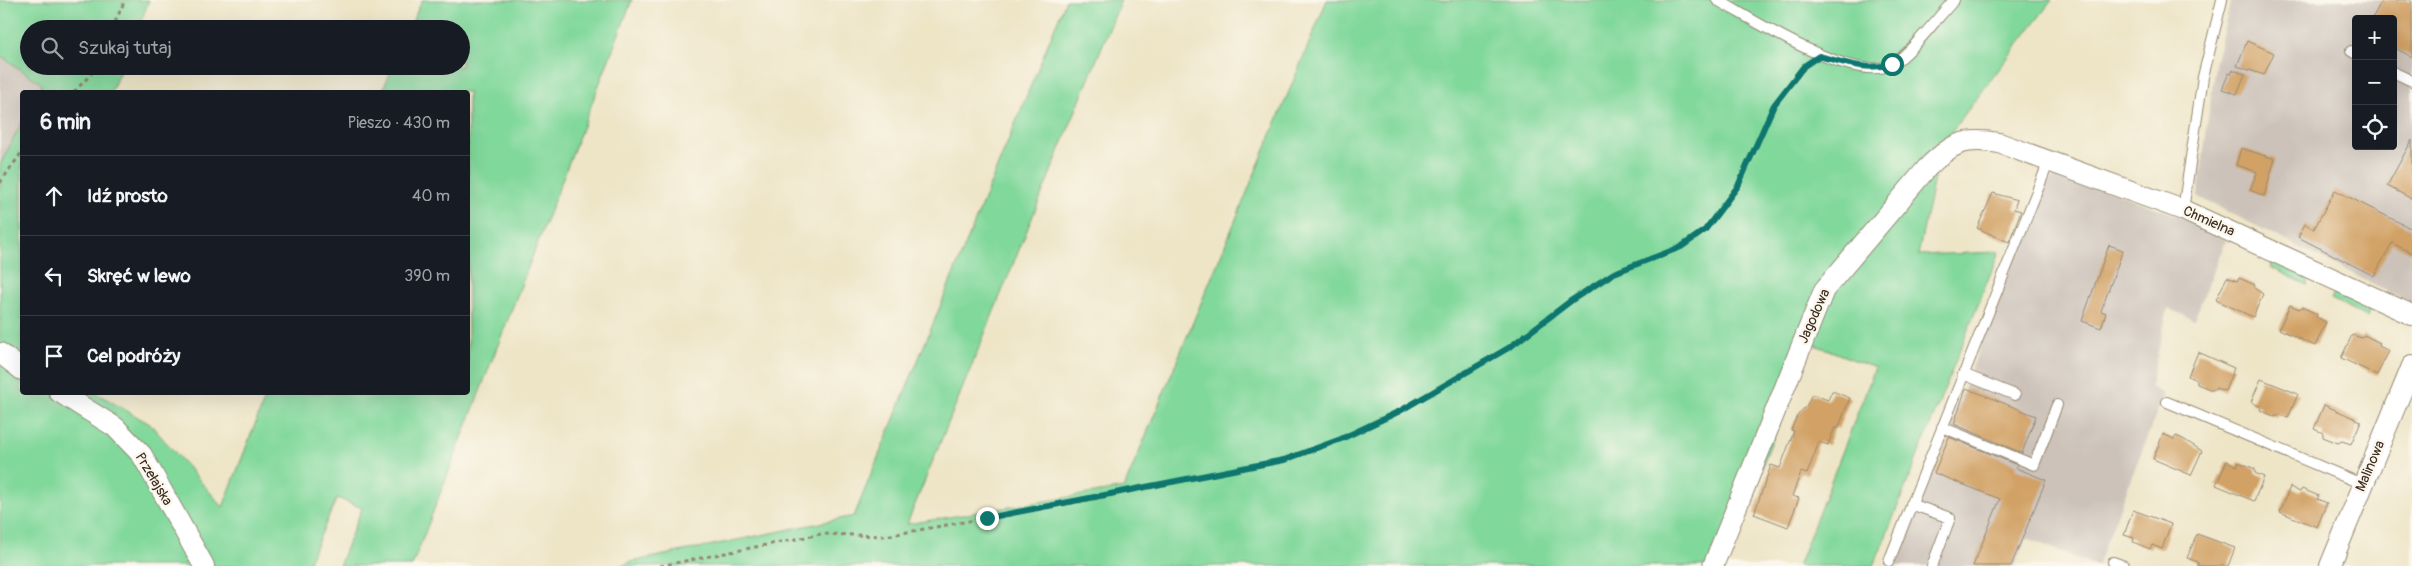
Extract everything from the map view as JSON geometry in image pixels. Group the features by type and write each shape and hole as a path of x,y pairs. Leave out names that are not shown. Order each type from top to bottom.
{"street":[{"name":"Jagodowa","path":"1712,566 1824,290 1878,224 1944,150 1958,143 1977,140 1999,143"},
{"name":"Chmielna","path":"1999,143 2184,210 2412,315"},
{"path":"0,353 20,368"},
{"name":"Malinowa","path":"2330,566 2412,366"},
{"name":"Przełajska","path":"64,395 115,427 142,455 204,566"}],"lane":[{"path":"1717,0 1819,56 1861,68 1878,68 1892,64 1954,0"},
{"path":"2184,210 2202,77 2222,0"},
{"path":"2397,74 2412,81"},
{"path":"1889,561 2049,160"},
{"path":"1964,374 2015,395"},
{"path":"2167,402 2362,484"},
{"path":"1942,427 2034,465 2057,406"},
{"path":"1912,504 1950,518 1932,566"},
{"path":"2113,562 2124,566"}],"path":[{"path":"116,20 125,0"},
{"path":"660,566 820,534 885,536 1087,500 1284,460 1341,439 1400,411 1510,347 1572,300 1614,273 1681,247 1705,230 1738,186 1774,105 1804,66 1819,56"},
{"path":"76,90 90,75"},
{"path":"0,183 20,155"}],"shaded area":[{"path":"2231,0 2412,0 2412,303 2198,197 2215,65"},
{"path":"0,55 20,69 20,75 29,75 42,84 39,90 20,90 20,126 0,165"},
{"path":"2059,172 2186,219 2226,240 2194,320 2168,308 2150,387 2164,394 2097,566 2027,538 2014,566 1896,566 2038,195"}],"green space":[{"path":"0,0 149,0 141,20 20,20 20,69 0,55"},
{"path":"422,0 632,0 412,566 339,566 362,508 337,498 307,566 0,566 0,165 20,126 20,395 99,395 150,424 223,507 266,395 470,395 470,90 383,90 389,75 470,75 470,20 413,20"},
{"path":"1066,0 1121,0 907,524 1124,488 1327,0 2052,0 1941,145 1918,255 1999,252 1874,566 1798,566 1875,368 1810,343 1723,566 622,566 630,562 854,516"},
{"path":"29,75 118,75 112,90 39,90 42,84"},
{"path":"2273,262 2309,279 2307,285 2270,267"},
{"path":"2335,291 2370,307 2367,317 2331,299"}],"building":[{"path":"2382,0 2412,0 2412,57 2397,49 2397,15 2374,15"},
{"path":"2247,41 2274,53 2264,75 2237,66"},
{"path":"2233,70 2245,74 2237,94 2222,89 2229,73 2231,74"},
{"path":"2412,140 2412,199 2387,186"},
{"path":"2241,148 2275,159 2264,196 2250,190 2257,172 2236,165"},
{"path":"2335,190 2412,229 2412,253 2392,243 2374,276 2298,237 2305,224 2314,229"},
{"path":"1993,193 2017,200 2014,209 2021,211 2009,242 1977,228"},
{"path":"2109,245 2123,250 2101,311 2106,313 2101,328 2082,321"},
{"path":"2227,277 2237,281 2239,278 2255,285 2254,288 2263,294 2253,317 2216,300"},
{"path":"2290,305 2299,309 2302,307 2317,314 2316,317 2326,322 2315,346 2279,329"},
{"path":"2352,335 2362,338 2364,335 2380,343 2379,346 2389,351 2377,375 2341,358"},
{"path":"2198,352 2234,368 2225,391 2216,388 2212,390 2197,384 2197,380 2188,376"},
{"path":"2261,379 2298,394 2288,418 2278,414 2276,417 2260,410 2261,407 2251,402"},
{"path":"1966,388 2036,416 2022,453 1954,424"},
{"path":"1832,391 1850,398 1838,429 1835,427 1828,445 1819,442 1807,474 1801,472 1792,496 1799,498 1788,527 1754,514 1771,465 1780,468 1794,431 1791,430 1797,416 1807,405 1812,394 1828,400"},
{"path":"2324,405 2361,421 2351,444 2342,441 2338,443 2323,437 2323,433 2314,429"},
{"path":"2163,434 2174,439 2176,436 2183,439 2202,451 2191,475 2153,459"},
{"path":"1949,437 2017,465 2016,468 2046,480 2011,566 1973,566 2000,499 1934,473"},
{"path":"2227,461 2237,466 2239,462 2255,469 2255,473 2264,477 2254,501 2216,485"},
{"path":"2290,487 2300,492 2302,489 2319,496 2317,499 2327,503 2317,527 2280,512"},
{"path":"2133,510 2171,524 2162,549 2152,545 2150,549 2133,542 2134,538 2124,535"},
{"path":"2197,534 2235,548 2228,566 2198,566 2198,562 2187,558"}],"route":[{"path":"987,518 1175,483 1284,460 1341,439 1400,411 1510,347 1572,300 1614,273 1643,260 1681,247 1705,230 1738,186 1747,161 1774,105 1804,66 1819,56 1861,68 1878,68 1892,64"}]}
